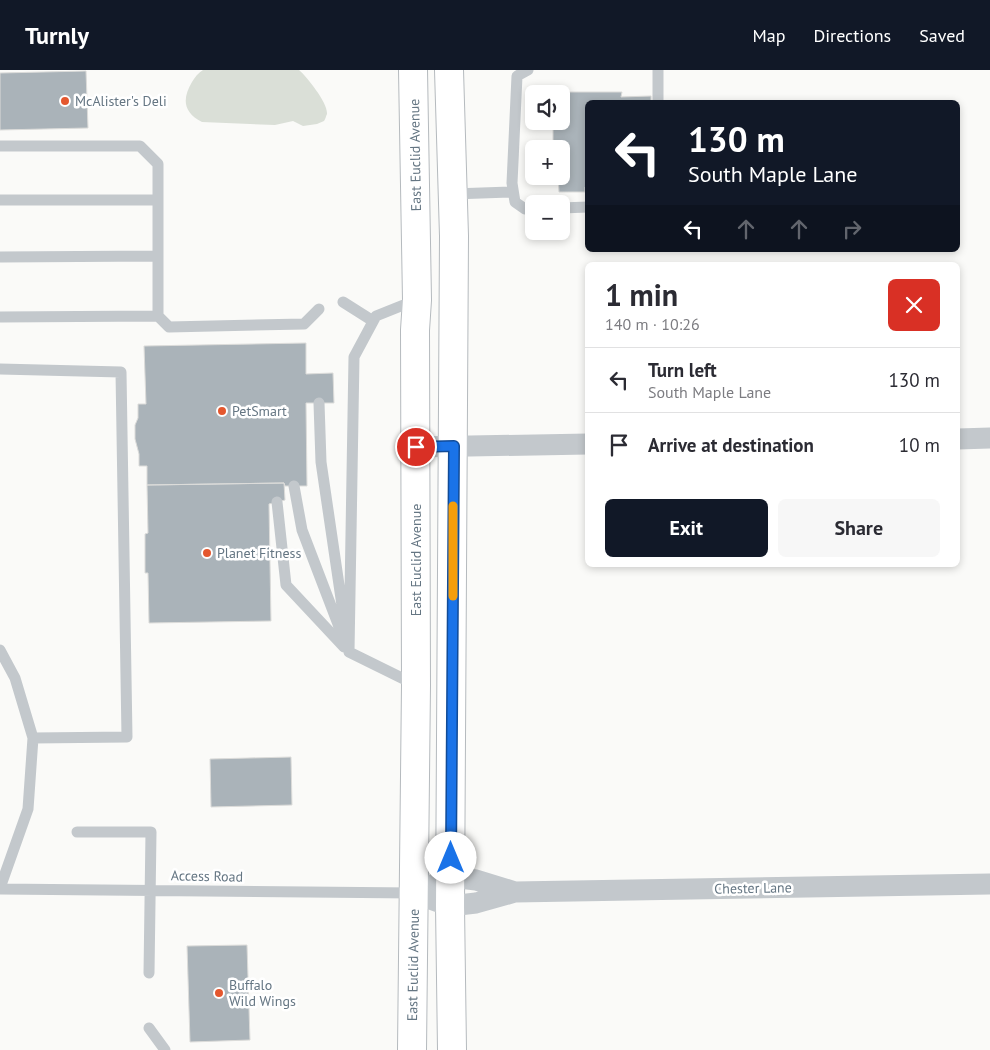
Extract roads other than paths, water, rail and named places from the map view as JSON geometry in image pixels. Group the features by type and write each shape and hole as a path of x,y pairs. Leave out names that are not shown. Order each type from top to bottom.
{"main road":[{"name":"East Euclid Avenue","path":"412,1050 416,685 415,330 417,300 413,70"},
{"path":"448,70 453,194 454,446 450,906 452,1050"}],"street":[{"path":"960,439 990,438"},
{"path":"416,447 585,444"},
{"path":"414,893 451,877"},
{"name":"Chester Lane","path":"451,877 476,880 515,892"},
{"name":"Chester Lane","path":"414,893 450,906 476,903 515,892 990,884"}],"lane":[{"path":"525,209 515,202 512,183 517,76 528,70"},
{"path":"658,70 658,100"},
{"path":"0,146 140,146 158,164 158,316"},
{"path":"453,194 513,192"},
{"path":"0,200 158,200"},
{"path":"570,208 585,208"},
{"path":"0,257 158,256"},
{"path":"349,652 354,357 376,316 417,300"},
{"path":"343,302 373,322"},
{"path":"0,317 158,316 169,326 304,324 319,309"},
{"path":"0,369 121,372 127,737 34,738"},
{"path":"319,403 321,462 349,652"},
{"path":"294,486 302,530 349,652"},
{"path":"277,502 286,585 349,652 416,685"},
{"path":"0,650 15,678 34,738 28,809 0,889"},
{"path":"77,832 151,832 149,973"},
{"name":"Access Road","path":"0,889 414,893"},
{"path":"150,1028 165,1050"}],"place":[{"name":"McAlister's Deli","path":"65,101"},
{"name":"PetSmart","path":"222,411"},
{"name":"Planet Fitness","path":"207,553"},
{"name":"Buffalo Wild Wings","path":"219,993"}]}
